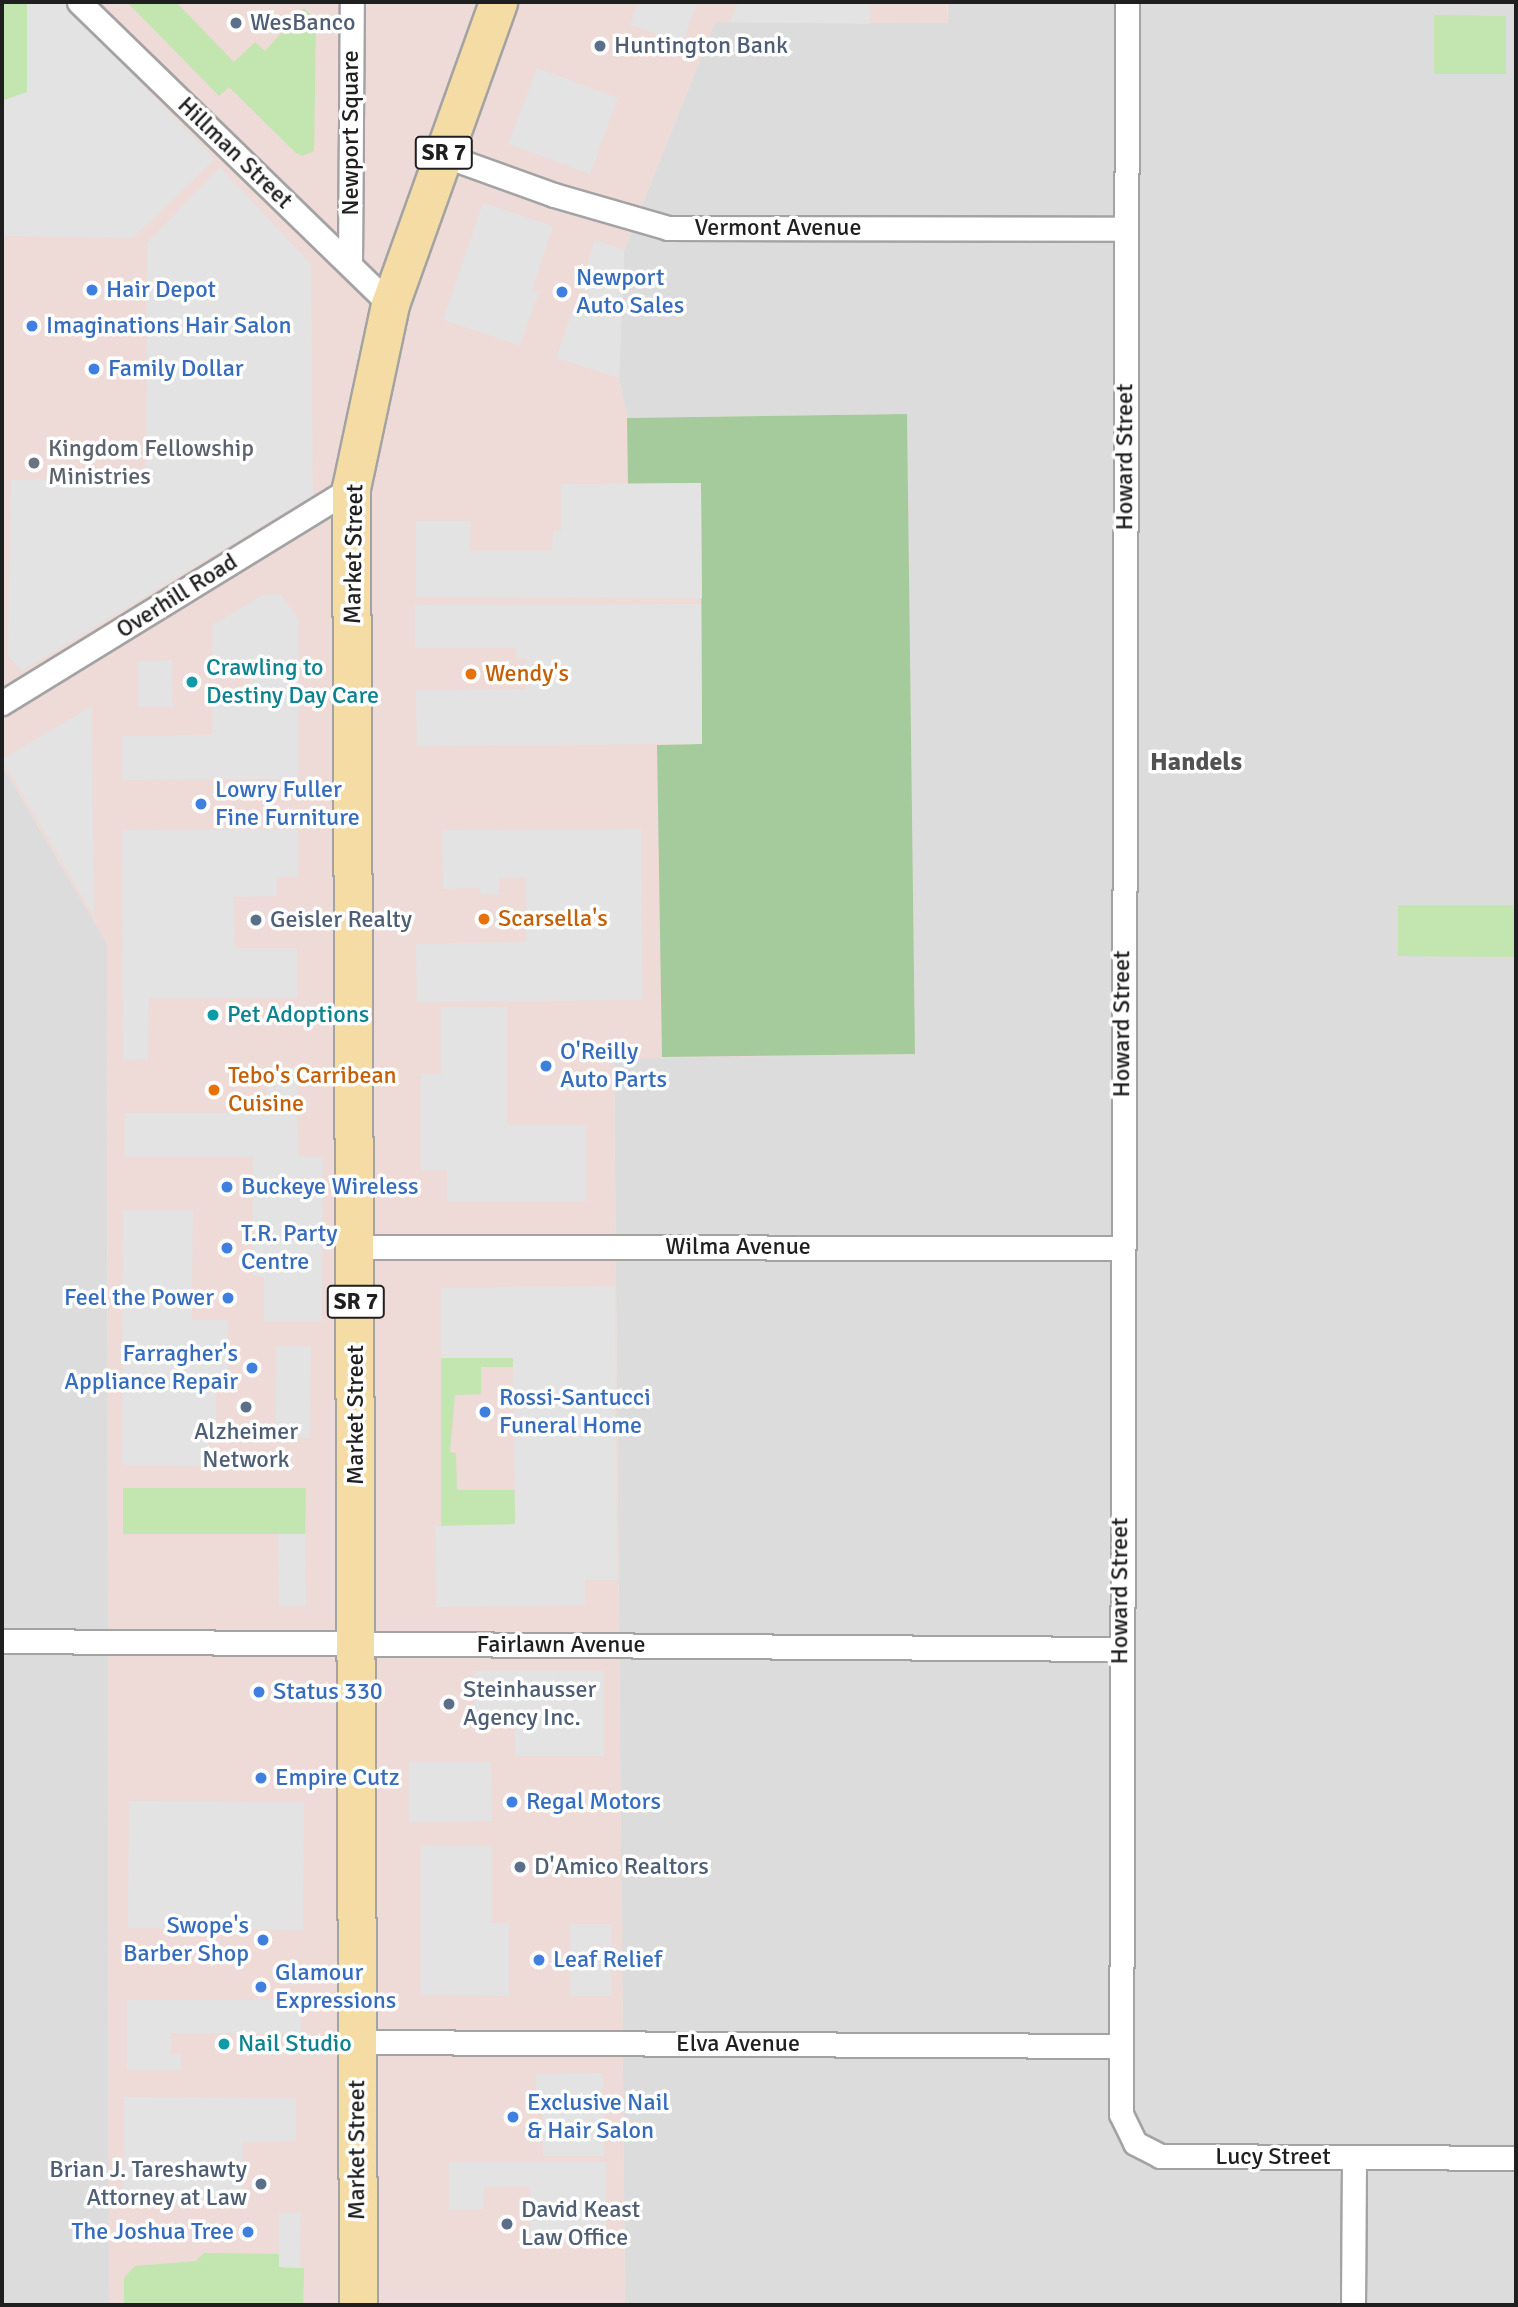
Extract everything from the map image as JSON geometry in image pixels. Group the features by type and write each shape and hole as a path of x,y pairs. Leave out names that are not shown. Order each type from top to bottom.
{"main road":[{"name":"Market Street","path":"358,2305 351,488 390,304 498,2"}],"street":[{"name":"Hillman Street","path":"79,2 390,304"},
{"name":"Newport Square","path":"350,265 352,2"},
{"name":"Howard Street","path":"1118,2046 1127,2"},
{"name":"Vermont Avenue","path":"443,155 554,195 668,228 1126,229"},
{"name":"Overhill Road","path":"2,703 351,488"},
{"name":"Wilma Avenue","path":"356,1247 1121,1248"},
{"name":"Fairlawn Avenue","path":"2,1641 1120,1648"},
{"name":"Elva Avenue","path":"357,2042 1118,2046"},
{"name":"Lucy Street","path":"1118,2046 1121,2115 1130,2136 1150,2153 1354,2158 1516,2158"},
{"path":"1353,2305 1354,2158"}],"shaded area":[{"path":"2,2 947,2 948,23 715,22 624,250 619,378 628,418 907,414 915,1054 614,1059 625,2305 109,2305 107,943 2,765"},
{"path":"27,2 61,2 215,159 133,238 2,236 2,101 27,92"},
{"path":"638,2 697,2 683,43 630,25"},
{"path":"738,2 870,2 870,24 730,22"},
{"path":"948,2 1516,2 1516,2305 625,2305 614,1059 662,1057 907,414 627,418 619,378 624,250 715,22 948,23"},
{"path":"537,68 618,98 590,174 508,144"},
{"path":"220,167 311,264 313,495 22,671 8,656 11,480 146,480 147,243"},
{"path":"483,203 553,226 532,290 539,292 520,346 443,320"},
{"path":"595,240 624,250 619,378 556,358 572,312 580,315 588,291 579,288"},
{"path":"701,483 702,598 416,597 416,521 470,521 470,551 552,551 553,531 561,531 561,484"},
{"path":"263,595 282,595 299,621 298,779 122,780 122,736 212,735 212,702 250,702 250,662 212,662 212,625"},
{"path":"701,604 702,744 417,746 416,690 526,689 526,658 516,658 516,648 415,648 415,605"},
{"path":"172,660 173,707 138,707 138,661"},
{"path":"92,706 94,916 2,759"},
{"path":"2,765 107,943 109,2305 2,2305"},
{"path":"298,829 298,877 277,877 277,896 234,897 235,948 297,948 297,998 149,998 148,1059 123,1060 122,830"},
{"path":"641,829 642,1000 417,1002 416,944 526,942 526,878 499,878 499,894 481,895 480,888 443,889 442,830"},
{"path":"441,1007 507,1007 507,1125 586,1125 586,1201 447,1201 447,1170 421,1170 421,1074 441,1074"},
{"path":"267,1067 297,1067 298,1156 323,1157 322,1321 264,1321 264,1277 253,1276 253,1157 125,1157 125,1113 267,1113"},
{"path":"123,1210 193,1210 192,1320 228,1320 227,1391 216,1391 216,1420 208,1420 208,1466 122,1465"},
{"path":"615,1286 617,1580 585,1580 585,1605 436,1607 435,1526 515,1524 513,1358 441,1358 441,1288"},
{"path":"276,1346 311,1346 310,1438 275,1438"},
{"path":"278,1534 305,1534 306,1606 279,1606"},
{"path":"474,1671 604,1671 604,1756 515,1756 515,1727 474,1728"},
{"path":"409,1762 491,1762 492,1821 409,1822"},
{"path":"129,1801 304,1802 303,1930 128,1928"},
{"path":"421,1845 492,1846 492,1923 509,1923 509,1996 421,1995"},
{"path":"570,1924 611,1924 611,1996 570,1996"},
{"path":"127,2000 301,2000 301,2033 171,2033 171,2054 181,2054 181,2070 127,2070"},
{"path":"603,2073 604,2156 543,2156 543,2104 536,2103 536,2074"},
{"path":"124,2097 296,2098 296,2141 243,2142 242,2205 124,2205"},
{"path":"449,2162 606,2162 606,2236 530,2236 530,2187 484,2187 483,2209 449,2209"},
{"path":"279,2213 301,2213 300,2268 279,2267"}],"green space":[{"path":"2,2 27,2 27,92 2,101"},
{"path":"127,2 176,2 234,62 255,42 265,51 304,8 316,20 314,151 302,156 296,153 229,87 219,96"},
{"path":"1434,15 1506,16 1506,74 1434,74"},
{"path":"907,414 915,1054 662,1057 657,745 702,744 701,483 628,484 627,418"},
{"path":"1398,905 1516,905 1516,957 1398,956"},
{"path":"513,1357 513,1367 481,1367 481,1394 455,1395 450,1452 456,1453 457,1490 515,1490 515,1525 441,1526 441,1358"},
{"path":"123,1488 306,1488 305,1534 123,1534"},
{"path":"204,2253 279,2254 279,2267 304,2268 303,2305 124,2305 124,2278 135,2266 196,2261"}],"place":[{"name":"WesBanco","path":"236,23"},
{"name":"Huntington Bank","path":"600,46"},
{"name":"Hair Depot","path":"92,290"},
{"name":"Newport Auto Sales","path":"562,292"},
{"name":"Imaginations Hair Salon","path":"32,326"},
{"name":"Family Dollar","path":"94,369"},
{"name":"Kingdom Fellowship Ministries","path":"34,463"},
{"name":"Wendy's","path":"471,674"},
{"name":"Crawling to Destiny Day Care","path":"192,682"},
{"name":"Lowry Fuller Fine Furniture","path":"201,804"},
{"name":"Scarsella's","path":"484,919"},
{"name":"Geisler Realty","path":"256,920"},
{"name":"Pet Adoptions","path":"213,1015"},
{"name":"O'Reilly Auto Parts","path":"546,1066"},
{"name":"Tebo's Carribean Cuisine","path":"214,1090"},
{"name":"Buckeye Wireless","path":"227,1187"},
{"name":"T.R. Party Centre","path":"227,1248"},
{"name":"Feel the Power","path":"228,1298"},
{"name":"Farragher's Appliance Repair","path":"252,1368"},
{"name":"Alzheimer Network","path":"246,1407"},
{"name":"Rossi-Santucci Funeral Home","path":"485,1412"},
{"name":"Status 330","path":"259,1692"},
{"name":"Steinhausser Agency Inc.","path":"449,1704"},
{"name":"Empire Cutz","path":"261,1778"},
{"name":"Regal Motors","path":"512,1802"},
{"name":"D'Amico Realtors","path":"520,1867"},
{"name":"Swope's Barber Shop","path":"263,1940"},
{"name":"Leaf Relief","path":"539,1960"},
{"name":"Glamour Expressions","path":"261,1987"},
{"name":"Nail Studio","path":"224,2044"},
{"name":"Exclusive Nail & Hair Salon","path":"513,2117"},
{"name":"Brian J. Tareshawty Attorney at Law","path":"261,2184"},
{"name":"David Keast Law Office","path":"507,2224"},
{"name":"The Joshua Tree","path":"248,2232"}],"district":[{"name":"Handels","path":"1196,763"}]}
